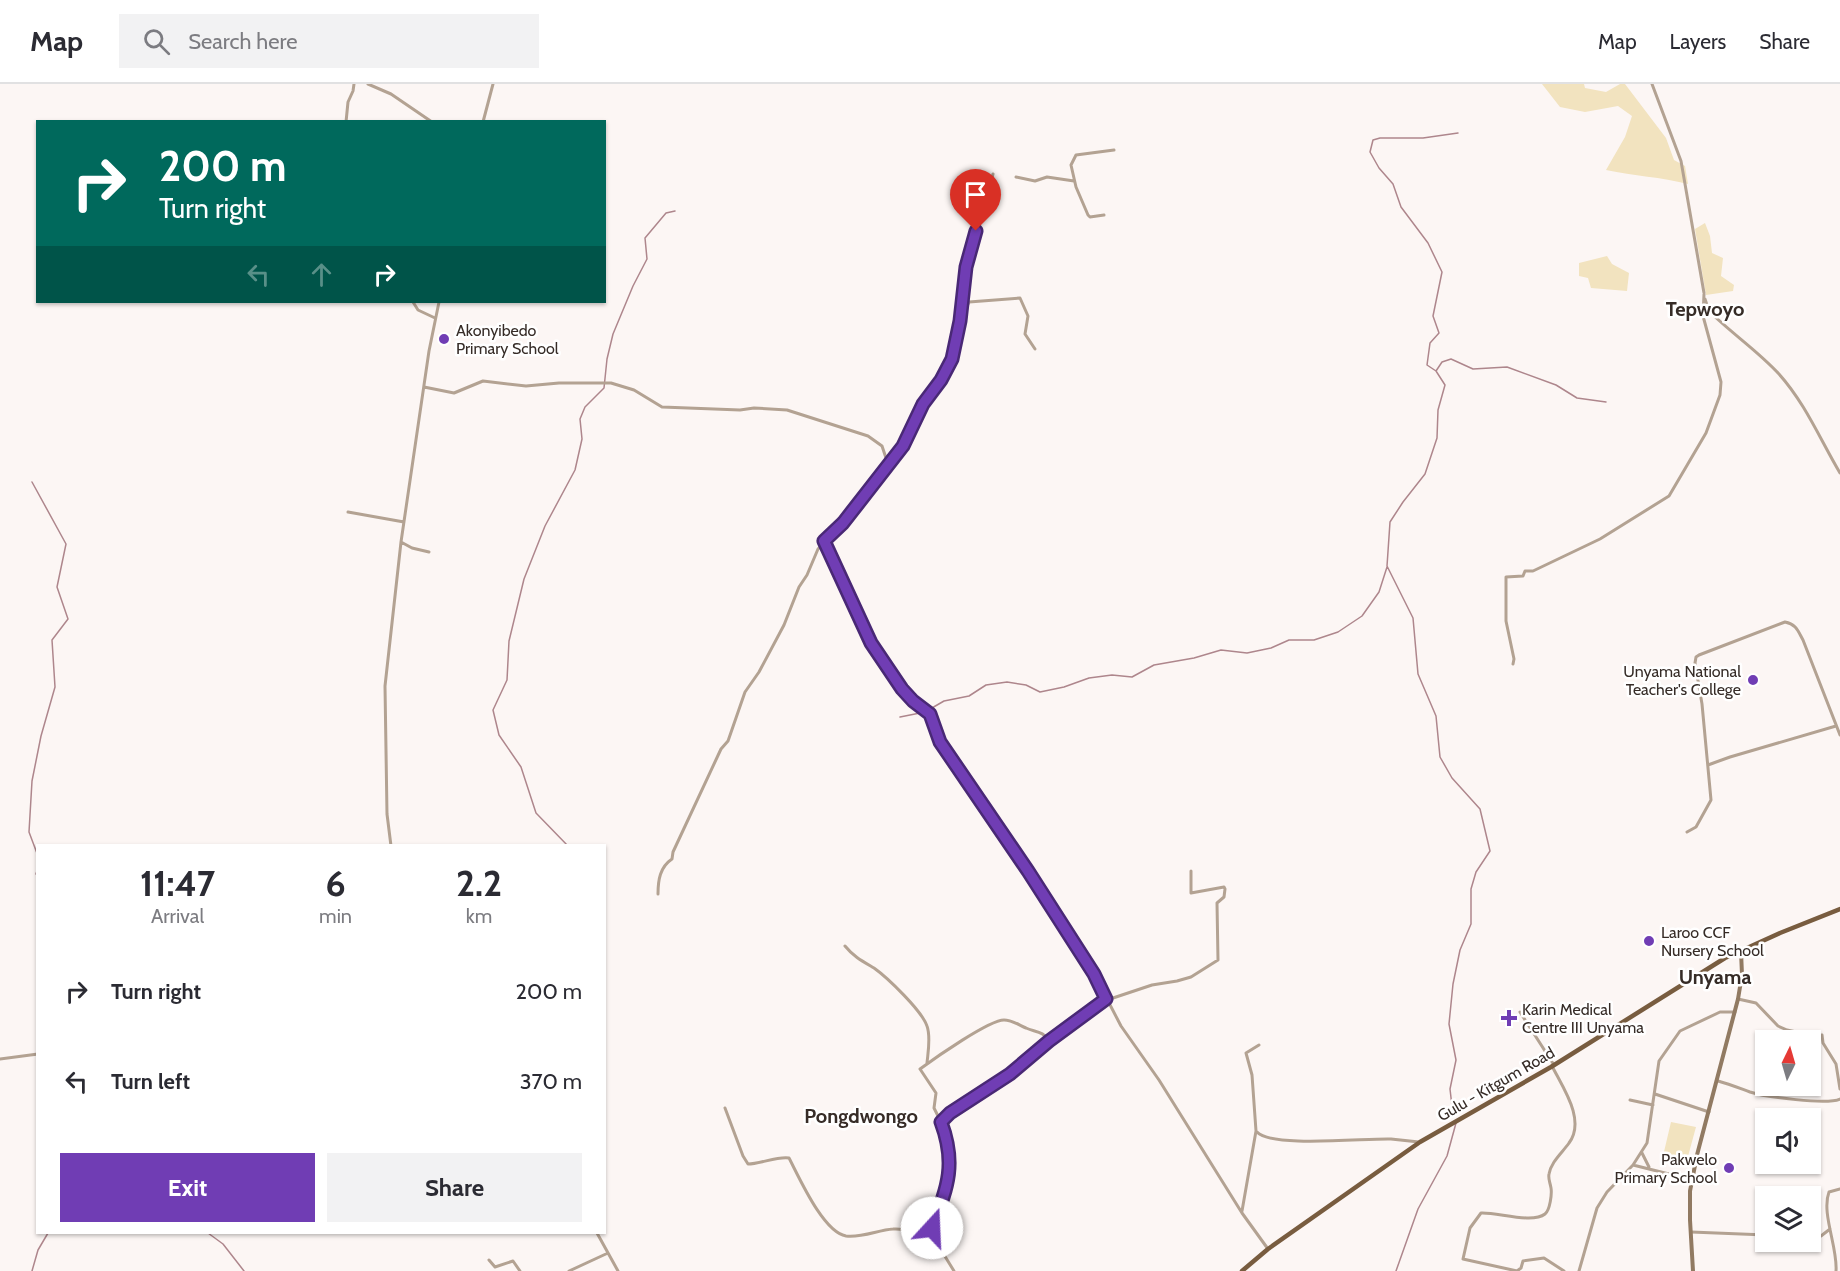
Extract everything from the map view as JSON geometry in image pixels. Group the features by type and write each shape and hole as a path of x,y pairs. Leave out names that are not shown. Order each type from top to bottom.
{"main road":[{"name":"Gulu - Kitgum Road","path":"1242,1271 1268,1249 1420,1142 1553,1065 1663,996 1741,951 1840,909"}],"street":[{"path":"346,120 348,102 355,84"},
{"path":"368,84 392,93 429,120"},
{"path":"484,120 493,84"},
{"path":"1652,84 1681,161 1707,308 1777,372 1790,388 1812,419 1826,450 1840,473"},
{"path":"1104,215 1090,217 1088,215 1071,169 1073,157 1114,150"},
{"path":"658,894 662,869 672,859 673,852 711,768 728,741 745,692 759,672 784,625 788,611 817,552 824,541 843,523 903,446 923,404 941,380 952,359 960,321 966,267 993,174"},
{"path":"1016,177 1035,181 1047,177 1074,181"},
{"path":"1513,664 1506,621 1506,576 1523,576 1525,571 1533,571 1600,539 1633,516 1669,496 1706,432 1717,408 1721,382 1703,316 1704,294"},
{"path":"960,321 969,302 1020,298 1028,316 1025,334 1035,350"},
{"path":"414,303 418,310 435,318"},
{"path":"390,844 387,803 386,686 401,542 439,303"},
{"path":"424,387 454,393 483,381 526,386 596,382 611,383 634,390 662,407 740,410 754,408 790,411 868,436 882,446 888,464"},
{"path":"348,512 404,522"},
{"path":"824,541 871,643 902,689 930,714 940,742 1028,871 1094,974 1121,1026 1174,1104 1242,1213 1268,1249"},
{"path":"401,542 412,548 429,552"},
{"path":"1687,832 1696,827 1711,800 1696,657 1730,641 1785,622 1796,627 1840,735"},
{"path":"1708,765 1730,756 1836,726"},
{"path":"941,1122 950,1113 1010,1074 1049,1041 1107,999 1152,985 1191,977 1218,960 1217,903 1224,897 1225,889 1191,893 1191,871"},
{"path":"845,946 855,957 875,969 891,983 922,1017 929,1034 927,1063"},
{"path":"1693,1271 1690,1206 1693,1177 1738,999 1742,975 1741,951"},
{"path":"1738,999 1756,1003 1778,1026 1787,1030 1815,1036 1822,1035 1823,1043 1836,1064 1840,1089"},
{"path":"1520,1012 1553,1065 1574,1114 1576,1127 1570,1142 1559,1154 1550,1170 1549,1209 1541,1216 1528,1217 1481,1213 1470,1228 1463,1259 1517,1271 1521,1268 1523,1261 1544,1258 1564,1271"},
{"path":"1579,1271 1597,1208 1608,1192 1633,1165 1647,1143 1657,1064 1680,1031 1720,1012 1735,1012"},
{"path":"930,1232 948,1184 950,1153 941,1122 934,1108 936,1093 920,1069 976,1032 1002,1020 1046,1035 1049,1041"},
{"path":"1242,1213 1256,1131 1251,1075 1246,1053 1259,1045"},
{"path":"0,1059 36,1054"},
{"path":"1718,1081 1751,1092 1776,1097 1828,1101 1840,1099"},
{"path":"1655,1094 1709,1112"},
{"path":"1630,1100 1653,1105"},
{"path":"725,1108 742,1156 748,1164 789,1158 812,1204 842,1234 854,1236 892,1229 930,1232"},
{"path":"1256,1131 1263,1137 1296,1141 1388,1139 1420,1142"},
{"path":"1642,1153 1649,1168"},
{"path":"1633,1165 1693,1177"},
{"path":"1836,1271 1827,1196 1833,1190 1840,1189"},
{"path":"1821,1236 1830,1229"},
{"path":"930,1232 954,1271"},
{"path":"1691,1232 1755,1235"},
{"path":"598,1234 618,1271"},
{"path":"569,1271 608,1253"},
{"path":"489,1260 495,1267 513,1261 520,1271"}],"shaded area":[{"path":"1542,84 1584,84 1585,88 1606,92 1620,84 1625,84 1666,138 1674,160 1685,166 1688,184 1606,170 1625,137 1632,116 1618,106 1585,112 1560,107"},
{"path":"1705,223 1710,236 1712,253 1723,258 1721,276 1734,285 1733,291 1706,295 1695,229"},
{"path":"1607,256 1612,264 1629,273 1627,291 1591,288 1588,278 1579,276 1579,263"},
{"path":"1671,1122 1696,1127 1687,1160 1663,1156"}],"waterway":[{"path":"1453,1115 1450,1089 1456,1060 1449,1024 1453,984 1460,950 1471,924 1471,889 1476,872 1490,851 1480,809 1452,778 1440,757 1436,716 1418,674 1413,618 1387,566 1390,522 1425,474 1437,438 1438,410 1445,385 1436,371 1427,365 1430,343 1439,333 1433,316 1442,272 1428,243 1401,207 1393,184 1379,168 1370,152 1373,140 1380,138 1423,138 1458,133"},
{"path":"566,844 536,813 521,767 499,735 493,710 507,680 509,641 524,579 545,526 575,470 582,439 580,419 585,407 604,388 607,359 613,334 647,259 645,238 666,213 675,211"},
{"path":"1436,371 1442,362 1451,359 1473,369 1507,367 1556,385 1577,398 1606,402"},
{"path":"32,482 66,544 57,587 68,619 52,640 55,687 41,736 32,781 29,832 36,851"},
{"path":"900,717 925,712 944,701 969,696 986,685 1007,682 1026,685 1040,692 1089,678 1112,675 1132,677 1154,665 1194,658 1221,650 1247,653 1271,648 1289,640 1314,640 1338,632 1362,616 1379,592 1387,567"},
{"path":"1396,1271 1418,1209 1447,1156 1456,1123"},
{"path":"32,1271 38,1250 47,1234"},
{"path":"209,1234 223,1244 244,1271"}],"place":[{"name":"Akonyibedo Primary School","path":"444,339"},
{"name":"Unyama National Teacher's College","path":"1753,680"},
{"name":"Laroo CCF Nursery School","path":"1649,941"},
{"name":"Karin Medical Centre III Unyama","path":"1509,1018"},
{"name":"Pakwelo Primary School","path":"1729,1168"}],"district":[{"name":"Tepwoyo","path":"1705,309"},
{"name":"Unyama","path":"1715,977"},
{"name":"Pongdwongo","path":"861,1116"}],"route":[{"path":"932,1228 948,1184 950,1169 950,1153 941,1122 950,1113 1010,1074 1049,1041 1106,999 1094,974 1028,871 940,742 930,714 902,689 871,643 824,541 843,523 903,446 923,404 941,380 952,359 960,321 966,267 976,231"}]}
